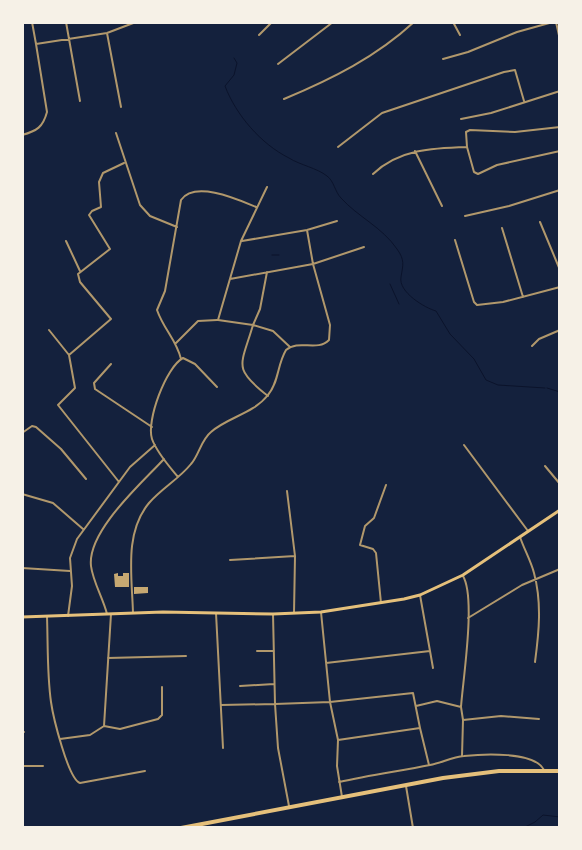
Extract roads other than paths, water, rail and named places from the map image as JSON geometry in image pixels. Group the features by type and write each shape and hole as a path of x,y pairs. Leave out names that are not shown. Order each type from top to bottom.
{"highway":[{"path":"181,828 406,784 499,771 560,770"}],"main road":[{"path":"22,617 133,613 273,614 321,612 381,603 420,595 463,575 560,510"}],"street":[{"path":"22,135 40,128 47,112 32,22"},
{"path":"66,22 80,102"},
{"path":"36,44 107,32 136,22"},
{"path":"259,35 272,22"},
{"path":"278,64 334,22"},
{"path":"284,99 342,73 387,46 414,22"},
{"path":"453,22 460,35"},
{"path":"443,59 468,52 517,32 554,22 560,40"},
{"path":"107,32 121,107"},
{"path":"338,147 382,113 504,72 515,70 524,101"},
{"path":"461,119 491,113 560,91"},
{"path":"560,127 516,132 470,130 466,132 467,147 474,172 478,174 497,165 560,151"},
{"path":"116,133 124,163 144,211 150,216 177,227"},
{"path":"373,174 387,162 415,151 467,147"},
{"path":"415,151 442,206"},
{"path":"80,271 110,250 89,215 92,211 101,207 99,182 103,173 124,163"},
{"path":"218,320 241,241 256,207 268,188"},
{"path":"465,216 509,206 560,190"},
{"path":"181,359 176,343 166,330 157,310 165,291 181,200 189,193 201,191 221,194 256,207"},
{"path":"241,241 307,230 337,221"},
{"path":"540,222 560,270"},
{"path":"502,228 523,297"},
{"path":"176,343 198,321 218,320 253,325 274,331 290,347 319,346 329,340 330,325 313,264 307,230"},
{"path":"455,240 474,302 477,304 523,297 560,287"},
{"path":"66,241 80,271 78,274 80,282 111,319 69,355"},
{"path":"230,279 313,264 364,247"},
{"path":"267,272 260,309 242,362 248,381 268,396"},
{"path":"49,330 69,355 75,388 58,406 119,482"},
{"path":"532,346 539,339 560,330"},
{"path":"133,613 131,553 134,532 150,503 193,463 210,432 253,408 268,396 274,386 283,356 290,347"},
{"path":"178,477 164,459 152,438 152,427 164,381 172,367 181,359 187,359 195,364 217,387"},
{"path":"112,364 94,383 95,389 152,427"},
{"path":"22,433 32,426 36,426 61,449 86,478"},
{"path":"68,616 72,586 70,558 83,529 136,461 155,445"},
{"path":"464,445 528,531"},
{"path":"104,726 109,614 93,573 92,556 108,520 164,459"},
{"path":"545,466 560,484"},
{"path":"381,603 376,553 373,549 360,545 365,526 374,518 386,485"},
{"path":"287,491 295,556 294,613"},
{"path":"22,494 53,503 83,529"},
{"path":"520,537 535,578 540,630 535,662"},
{"path":"230,560 295,556"},
{"path":"22,568 48,568 70,571"},
{"path":"468,618 535,578 560,569"},
{"path":"462,756 463,720 461,707 468,618 468,590 463,575"},
{"path":"420,595 433,668"},
{"path":"321,612 330,702 338,740 337,766 342,797"},
{"path":"216,613 223,748"},
{"path":"273,614 274,684 278,748 289,806"},
{"path":"47,617 51,701 60,739 76,782 80,783 116,776 124,777 145,771"},
{"path":"257,651 274,651"},
{"path":"326,663 430,651"},
{"path":"108,658 186,656"},
{"path":"240,686 274,684"},
{"path":"60,739 90,735 104,726 120,729 158,719 162,715 162,687"},
{"path":"221,705 330,702 413,693 429,765"},
{"path":"416,706 437,701 461,707"},
{"path":"463,720 501,716 539,719"},
{"path":"338,740 420,728"},
{"path":"339,782 429,765 462,756 507,755 526,758 537,762 544,770"},
{"path":"22,766 43,766"},
{"path":"406,784 413,828"}],"waterway":[{"path":"234,58 237,63 234,75 225,86 243,118 259,137 279,152 327,176 341,198 391,241 400,253 403,266 401,283 408,294 425,307 436,311 450,334 474,359 486,380 498,385 545,388"},
{"path":"272,255 279,255"},
{"path":"390,284 399,304"},
{"path":"547,388 560,392"},
{"path":"523,828 535,822 543,815 560,817"}]}
